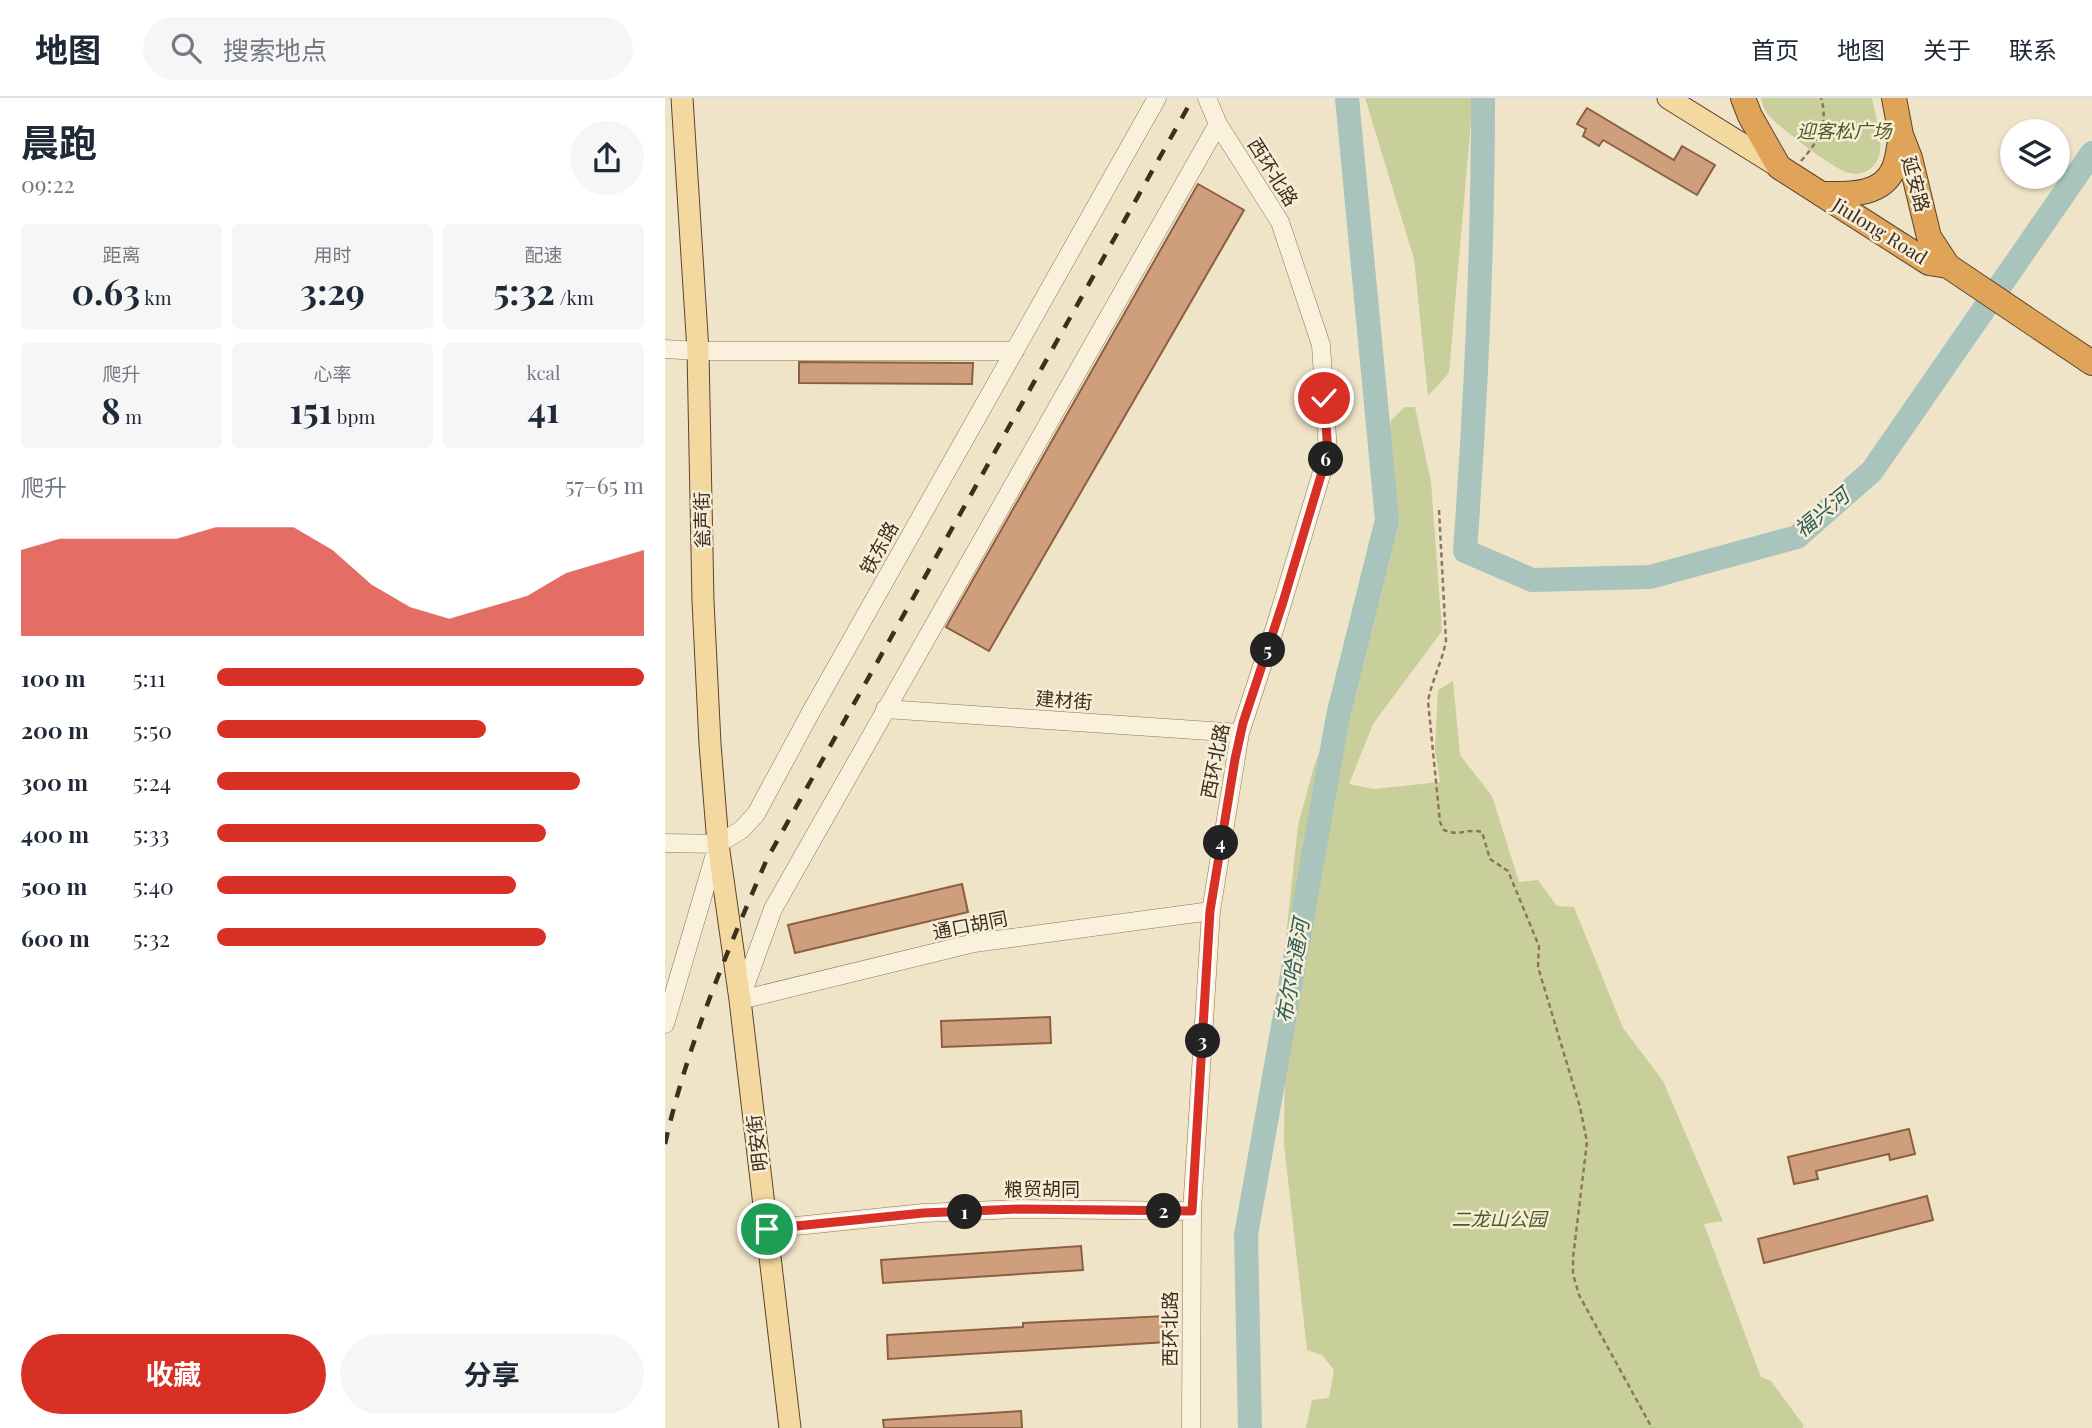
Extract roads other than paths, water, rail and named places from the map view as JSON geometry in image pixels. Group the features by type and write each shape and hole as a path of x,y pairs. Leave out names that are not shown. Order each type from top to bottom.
{"highway":[{"path":"1743,98 1750,116 1784,170"},
{"name":"延安路","path":"1894,98 1901,135 1910,158 1929,237 1948,266"},
{"path":"1821,194 1863,192 1880,185 1895,166 1901,135"},
{"name":"Jiulong Road","path":"1784,170 1929,263 1948,266 2092,363"}],"main road":[{"name":"瓮声街","path":"682,98 698,351 703,601 710,744 718,844 731,941"},
{"name":"Jiulong Road","path":"1668,98 1784,170"},
{"name":"明安街","path":"731,941 790,1428"}],"street":[{"name":"铁东路","path":"718,844 747,824 765,801 812,710 1157,98"},
{"name":"西环北路","path":"1191,1428 1192,1211 1210,911 1240,733 1328,452 1321,345 1285,234 1218,124 1206,98"},
{"path":"740,1000 773,909 1218,124"},
{"path":"665,349 1015,351"},
{"name":"建材街","path":"885,709 1240,733"},
{"path":"665,843 718,844 665,1024"},
{"name":"通口胡同","path":"740,1000 974,943 1210,911"},
{"name":"粮贸胡同","path":"767,1229 923,1213 1006,1210 1192,1211"}],"waterway":[{"name":"布尔哈通河","path":"1250,1428 1246,1235 1338,716 1387,520 1347,98"},
{"name":"福兴河","path":"1483,98 1478,325 1465,551 1532,580 1650,577 1797,537 1872,471 2092,153"}],"railway":[{"path":"665,1144 696,1035 767,859 1193,98"}],"park label":[{"name":"迎客松广场","path":"1844,131"},
{"name":"二龙山公园","path":"1499,1219"}]}
